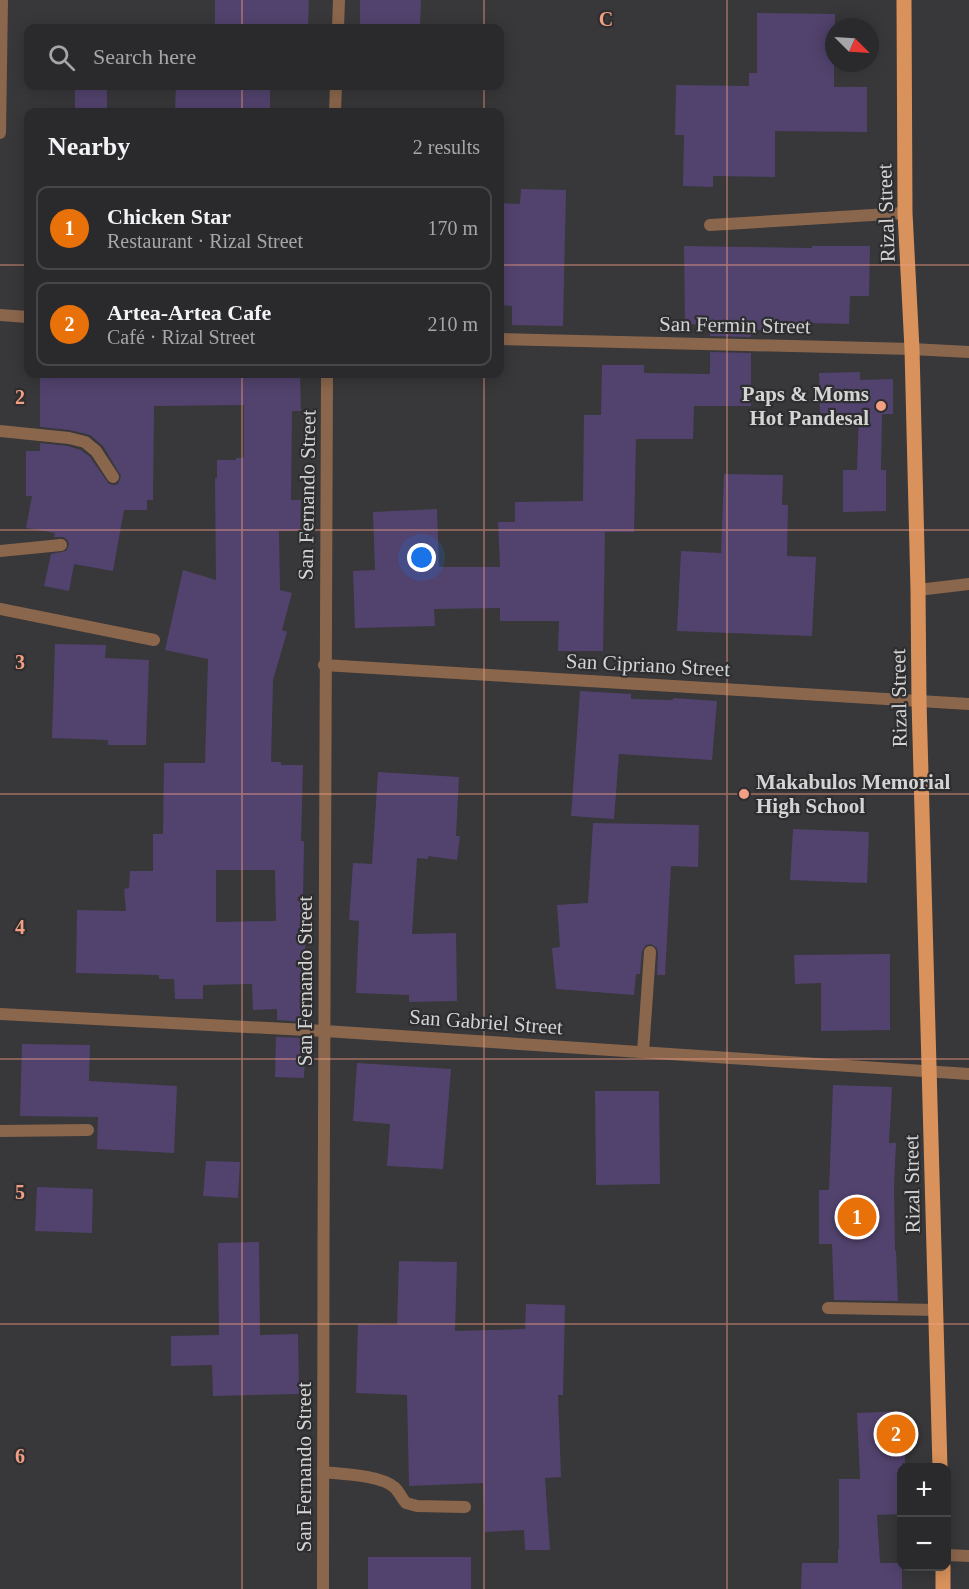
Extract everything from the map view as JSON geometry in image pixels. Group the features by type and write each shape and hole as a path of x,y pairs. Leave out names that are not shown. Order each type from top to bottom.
{"main road":[{"name":"Rizal Street","path":"904,0 905,213 912,349 919,701 940,1463"},
{"path":"943,1571 943,1589"}],"street":[{"path":"0,133 2,0"},
{"path":"338,24 339,0"},
{"path":"335,108 336,90"},
{"path":"710,225 905,213"},
{"path":"0,315 24,317"},
{"name":"San Fermin Street","path":"504,339 969,352"},
{"name":"San Fernando Street","path":"322,1589 327,378"},
{"path":"0,430 85,442 96,450 113,477"},
{"path":"0,551 61,545"},
{"path":"918,590 969,584"},
{"path":"0,609 154,640"},
{"name":"San Cipriano Street","path":"324,665 969,704"},
{"path":"643,1052 650,952"},
{"name":"San Gabriel Street","path":"0,1014 325,1031 969,1074"},
{"path":"0,1131 88,1130"},
{"path":"828,1308 937,1311"},
{"path":"323,1472 381,1480 395,1487 406,1503 411,1505 465,1507"},
{"path":"951,1555 969,1556"}],"building":[{"path":"215,0 309,0 308,24 215,24"},
{"path":"360,0 421,0 420,24 360,24"},
{"path":"757,13 835,14 835,18 825,18 825,72 834,72 834,87 867,87 867,132 775,131 775,177 713,176 713,187 683,186 684,135 675,135 676,85 749,86 749,73 757,73"},
{"path":"75,90 107,90 107,108 75,108"},
{"path":"176,90 270,90 270,108 175,108"},
{"path":"521,189 566,190 563,326 512,325 512,306 504,305 504,203 520,204"},
{"path":"684,246 812,248 812,246 870,246 869,296 850,296 849,324 810,323 810,329 751,330 751,337 710,336 711,325 685,324"},
{"path":"710,352 751,353 751,406 694,406 693,439 636,439 634,532 605,532 603,651 558,651 559,621 500,621 500,608 434,609 435,626 355,628 353,571 375,570 373,512 437,509 439,567 500,567 498,522 515,522 515,502 583,501 584,415 601,415 602,365 644,365 644,373 710,374"},
{"path":"860,372 860,380 893,379 893,414 882,414 881,470 886,470 886,511 843,512 843,470 857,470 859,413 820,413 819,373"},
{"path":"40,378 300,378 301,411 292,411 291,500 301,500 300,531 279,531 280,590 292,593 282,630 287,632 273,680 271,762 281,762 281,765 303,765 301,841 304,841 303,899 307,899 307,937 305,937 307,1022 277,1020 277,1009 253,1010 252,984 203,985 203,999 175,999 174,979 159,979 159,975 76,973 77,910 126,911 124,889 129,888 130,871 153,871 153,834 163,834 164,763 205,763 208,659 165,650 183,570 216,580 215,478 217,478 217,460 244,458 244,405 154,406 153,500 147,500 147,510 124,510 113,571 74,564 69,591 44,586 51,554 66,551 68,541 64,537 54,537 55,533 26,528 32,496 26,496 26,451 40,451 40,443 68,446 81,450 90,457 109,484 118,484 121,476 103,446 90,435 40,427","holes":["216,870 275,870 276,921 216,922"]},
{"path":"724,474 783,475 782,505 788,505 787,556 816,557 812,636 677,631 681,551 721,553"},
{"path":"55,644 106,645 105,658 149,660 146,745 108,745 108,740 52,738"},
{"path":"580,691 631,694 631,699 673,700 673,698 717,701 712,760 619,754 614,819 571,816"},
{"path":"378,772 459,777 456,836 460,836 457,860 428,856 428,859 417,858 412,934 456,933 457,1001 409,1002 409,995 356,993 359,921 349,920 353,863 372,864"},
{"path":"593,823 699,825 698,867 671,866 665,975 657,975 657,948 651,944 646,945 642,951 640,974 636,974 634,995 556,989 552,948 560,947 557,905 588,903"},
{"path":"793,829 869,832 867,883 790,880"},
{"path":"890,954 890,1030 821,1031 821,983 795,984 794,955"},
{"path":"276,1037 306,1038 304,1078 275,1077"},
{"path":"22,1044 90,1045 89,1081 177,1086 174,1153 97,1149 98,1117 20,1116"},
{"path":"357,1063 451,1069 443,1169 387,1166 390,1124 353,1121"},
{"path":"833,1085 892,1087 889,1143 896,1143 894,1185 898,1301 834,1300 832,1244 819,1244 819,1190 829,1190"},
{"path":"595,1091 659,1091 660,1184 596,1185"},
{"path":"206,1161 240,1162 238,1198 203,1196"},
{"path":"37,1187 93,1189 92,1233 35,1231"},
{"path":"259,1242 260,1335 298,1334 299,1394 213,1396 212,1365 171,1366 171,1336 219,1335 218,1243"},
{"path":"399,1261 457,1262 455,1331 525,1329 526,1304 565,1305 563,1395 558,1395 561,1477 545,1478 550,1550 525,1550 524,1530 485,1532 483,1483 409,1486 407,1395 356,1393 358,1324 397,1325"},
{"path":"904,1411 905,1463 897,1463 897,1514 877,1515 880,1563 897,1563 897,1571 902,1571 902,1589 801,1589 802,1563 838,1563 839,1479 860,1479 857,1413"},
{"path":"368,1557 471,1557 471,1589 368,1589"}],"place":[{"name":"Paps & Moms Hot Pandesal","path":"881,406"},
{"name":"Makabulos Memorial High School","path":"744,794"},
{"name":"Chicken Star","path":"857,1217"},
{"name":"Artea-Artea Cafe","path":"896,1434"}]}
